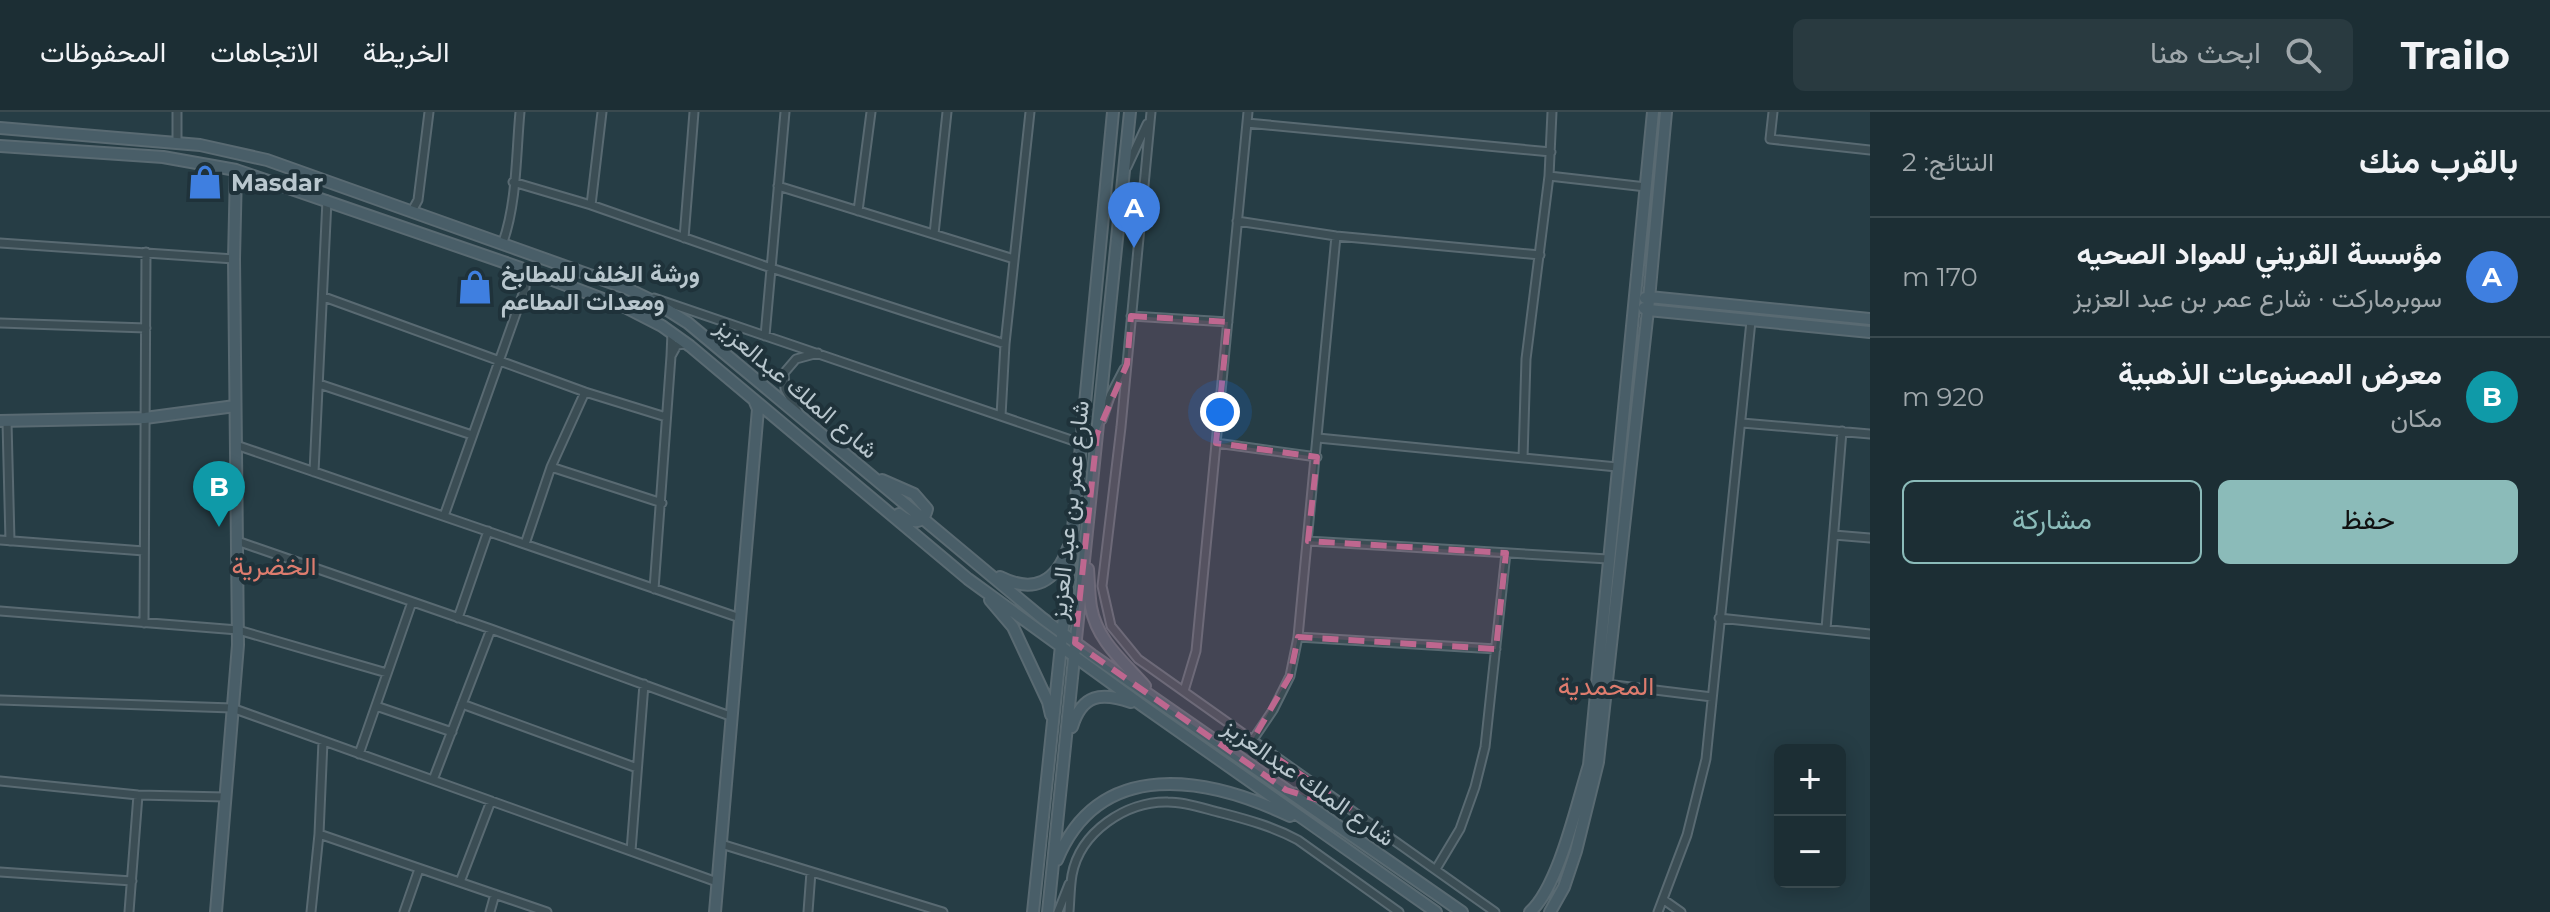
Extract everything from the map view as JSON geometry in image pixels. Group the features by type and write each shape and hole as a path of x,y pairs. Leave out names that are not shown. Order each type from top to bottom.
{"street":[{"path":"177,112 177,142"},
{"path":"412,211 418,200 429,112"},
{"path":"503,242 507,231 520,112"},
{"path":"591,205 602,112"},
{"path":"684,238 694,112"},
{"path":"765,336 785,112"},
{"path":"858,211 871,112"},
{"path":"934,234 947,112"},
{"path":"1001,416 1005,344 1030,112"},
{"name":"شارع عمر بن عبد العزيز","path":"1033,912 1113,112"},
{"name":"شارع عمر بن عبد العزيز","path":"1048,912 1130,112"},
{"path":"1184,691 1196,651 1248,112"},
{"path":"1523,458 1526,359 1549,176 1552,112"},
{"path":"1532,911 1556,869 1589,765 1653,112"},
{"path":"1550,912 1564,887 1598,762 1648,310 1666,112"},
{"path":"1773,112 1770,139 1870,150"},
{"path":"1123,177 1150,116"},
{"path":"1150,116 1102,586 1111,626 1138,659 1495,912"},
{"path":"1247,123 1551,152"},
{"name":"شارع الملك عبدالعزيز","path":"0,128 222,148 267,160 503,242 655,302 688,323 1075,643 1462,912"},
{"name":"شارع الملك عبدالعزيز","path":"0,146 163,157 236,170 518,267 627,308 672,332 968,579 1060,648 1436,912"},
{"path":"216,912 238,630 236,170"},
{"path":"1549,176 1646,187"},
{"path":"513,182 591,205 771,268 1005,344"},
{"path":"778,186 1014,259"},
{"path":"314,472 327,200"},
{"path":"1237,221 1336,236 1540,255"},
{"path":"1252,741 1273,710 1290,676 1298,637 1336,236"},
{"path":"0,243 234,259"},
{"path":"144,623 146,252"},
{"path":"475,252 502,255 563,277 571,274 568,266"},
{"path":"444,516 526,284 524,274 518,267"},
{"path":"626,288 1080,443"},
{"path":"324,297 585,392 666,417"},
{"path":"1635,303 1649,297 1870,319"},
{"path":"1635,303 1648,310 1868,332"},
{"path":"1131,316 1228,322"},
{"path":"1658,912 1698,796 1706,759 1751,321"},
{"path":"0,323 146,328"},
{"path":"654,589 672,332"},
{"path":"671,356 677,345 683,343 690,346"},
{"path":"800,416 785,389 784,373 796,359 820,353"},
{"path":"1097,434 1111,394 1127,364"},
{"path":"319,384 472,435"},
{"path":"525,544 551,467 585,392"},
{"path":"715,912 758,409 754,400"},
{"path":"10,541 4,422 145,418 235,406"},
{"path":"756,430 765,419 782,423"},
{"path":"1742,423 1870,434"},
{"path":"1826,629 1842,431"},
{"path":"1318,438 1617,467"},
{"path":"1216,443 1317,457"},
{"path":"236,445 740,618"},
{"path":"821,456 852,475 906,520 914,522 923,518"},
{"path":"551,467 662,503"},
{"path":"458,618 488,531"},
{"path":"1834,535 1870,538"},
{"path":"1086,537 1091,608 1099,631 1112,651 1157,700"},
{"path":"984,569 1014,584 1039,584 1059,568 1071,538"},
{"path":"0,540 144,551"},
{"path":"237,541 730,716"},
{"path":"1308,541 1608,559"},
{"path":"1436,869 1460,829 1485,747 1506,553"},
{"path":"968,579 1013,627 1048,702 1052,726"},
{"path":"359,754 412,602"},
{"path":"0,611 238,630 387,673"},
{"path":"1719,618 1870,634"},
{"path":"433,780 491,629"},
{"path":"1298,637 1496,649"},
{"path":"631,851 644,684"},
{"path":"1606,684 1712,697"},
{"path":"1066,744 1076,715 1083,705 1094,698 1115,697 1143,706"},
{"path":"0,700 232,708 717,882"},
{"path":"462,704 637,768"},
{"path":"376,706 452,732"},
{"path":"311,912 319,834 323,741"},
{"path":"0,781 138,795 225,797"},
{"path":"1052,873 1067,837 1090,811 1118,793 1150,784 1187,784 1244,797 1318,830"},
{"path":"1286,790 1354,811"},
{"path":"129,912 138,795"},
{"path":"460,882 491,801"},
{"path":"1058,912 1076,861 1089,839 1109,821 1143,804 1168,802 1185,803 1281,831 1399,912"},
{"path":"319,834 547,912"},
{"path":"721,844 943,912"},
{"path":"404,912 419,869"},
{"path":"0,872 132,881"},
{"path":"808,912 811,872"},
{"path":"1069,912 1072,875"},
{"path":"490,912 495,894"},
{"path":"1664,900 1681,912"}],"highlighted area":[{"path":"1131,316 1228,322 1216,443 1317,457 1308,541 1506,553 1496,649 1298,637 1290,676 1252,741 1354,811 1286,790 1075,643 1097,434 1127,364"}],"place":[{"name":"Masdar","path":"205,182"},
{"name":"مؤسسة القريني للمواد الصحيه","path":"1134,248"},
{"name":"ورشة الخلف للمطابخ ومعدات المطاعم","path":"475,287"},
{"name":"معرض المصنوعات الذهبية","path":"219,527"}],"district":[{"name":"الخضرية","path":"274,566"},
{"name":"المحمدية","path":"1606,686"}]}
